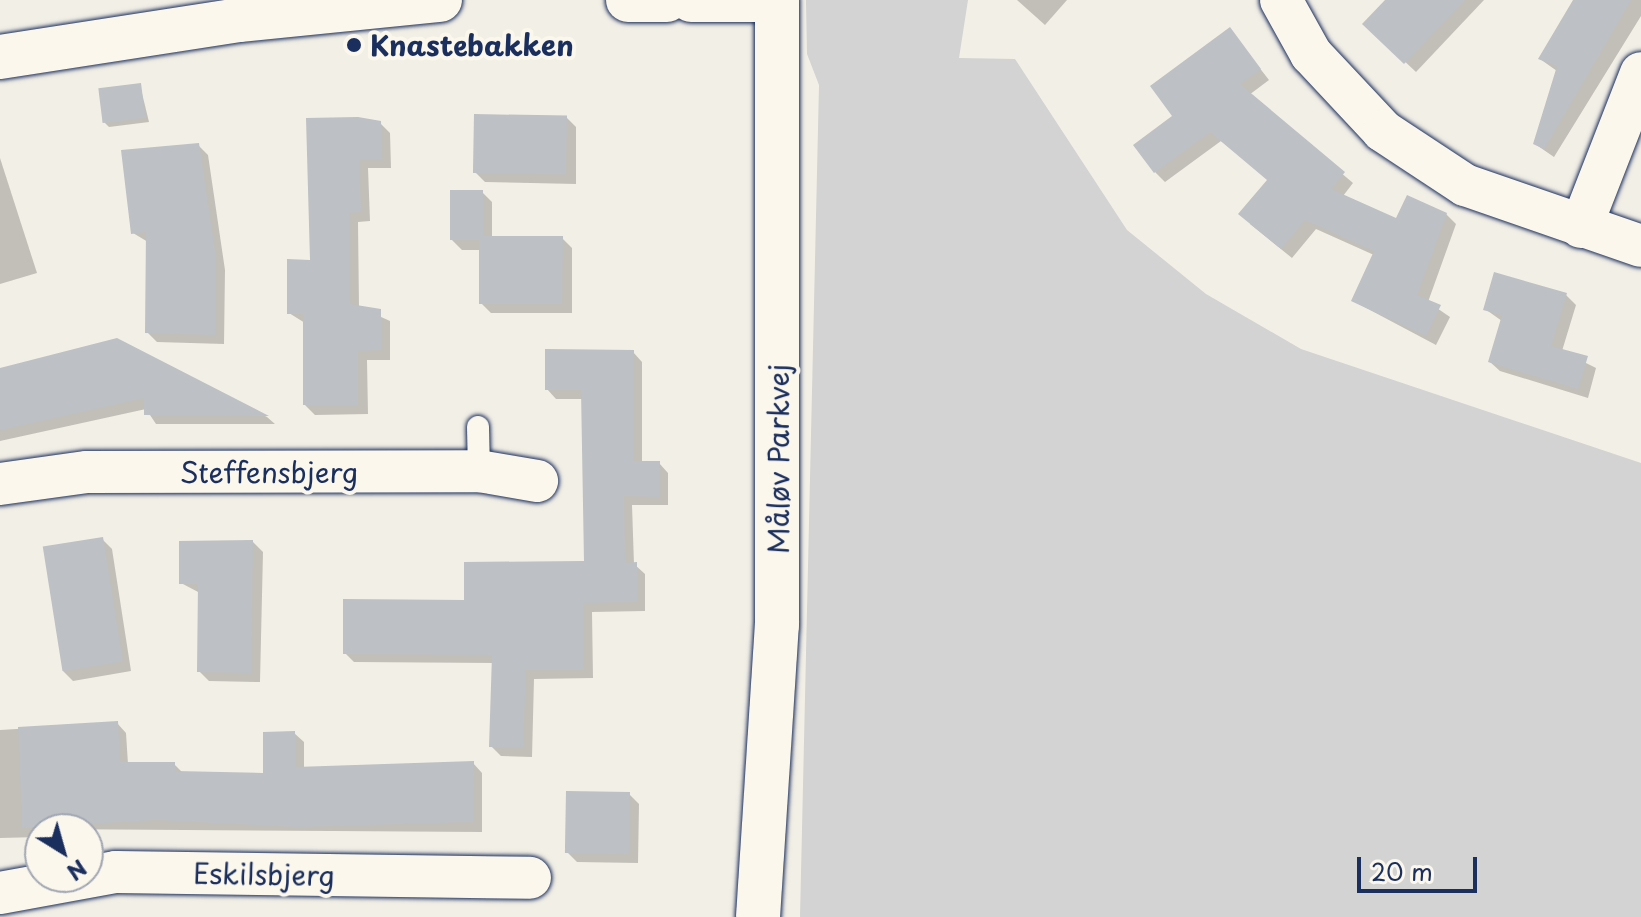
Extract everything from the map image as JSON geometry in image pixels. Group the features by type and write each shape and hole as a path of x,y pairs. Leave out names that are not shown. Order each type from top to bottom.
{"street":[{"path":"0,57 239,20 440,0"},
{"path":"628,0 667,0"},
{"path":"691,0 760,0"},
{"name":"Måløv Parkvej","path":"758,917 777,625 777,0"},
{"path":"1281,0 1311,54 1383,131 1465,185 1641,246"},
{"path":"1581,227 1641,73"},
{"name":"Steffensbjerg","path":"0,484 87,472 479,471 537,481"},
{"name":"Eskilsbjerg","path":"0,893 116,872 530,878"}],"lane":[{"path":"478,427 479,471"}],"shaded area":[{"path":"806,0 968,0 959,58 1015,59 1127,230 1206,294 1301,349 1641,463 1641,917 800,917 819,85 807,54"}],"building":[{"path":"1385,0 1465,0 1404,64 1362,24"},
{"path":"1573,0 1631,0 1544,149 1533,144 1557,66 1538,59"},
{"path":"1230,27 1261,69 1240,84 1345,172 1331,189 1396,218 1407,195 1447,213 1417,295 1441,305 1426,336 1351,301 1374,251 1305,220 1281,249 1238,214 1267,180 1210,132 1154,173 1133,145 1172,116 1150,86"},
{"path":"141,83 145,118 103,123 98,88"},
{"path":"474,114 567,116 566,175 473,173"},
{"path":"358,117 381,121 382,159 359,159 361,212 349,213 350,304 381,309 381,350 358,351 358,405 303,405 303,314 287,314 287,259 310,260 306,118"},
{"path":"199,143 216,259 215,335 145,333 146,232 131,234 121,150"},
{"path":"450,190 483,190 483,236 563,236 562,304 479,304 479,240 450,240"},
{"path":"1494,272 1567,293 1551,346 1588,356 1578,389 1488,362 1502,315 1483,310"},
{"path":"117,338 269,416 144,415 144,398 0,430 0,368"},
{"path":"545,349 634,350 633,461 660,461 659,497 624,496 625,563 637,562 637,602 583,603 584,670 526,670 523,748 489,747 492,655 343,654 343,599 464,600 464,562 584,561 581,390 545,390"},
{"path":"103,537 123,661 62,671 43,547"},
{"path":"253,540 251,673 197,672 198,584 179,584 179,541"},
{"path":"118,721 120,762 175,762 175,771 263,773 263,732 295,731 296,767 474,761 473,822 298,827 155,820 104,823 104,813 24,813 22,828 18,727"},
{"path":"566,791 630,792 629,854 565,853"}],"place":[{"name":"Knastebakken","path":"354,45"}]}
